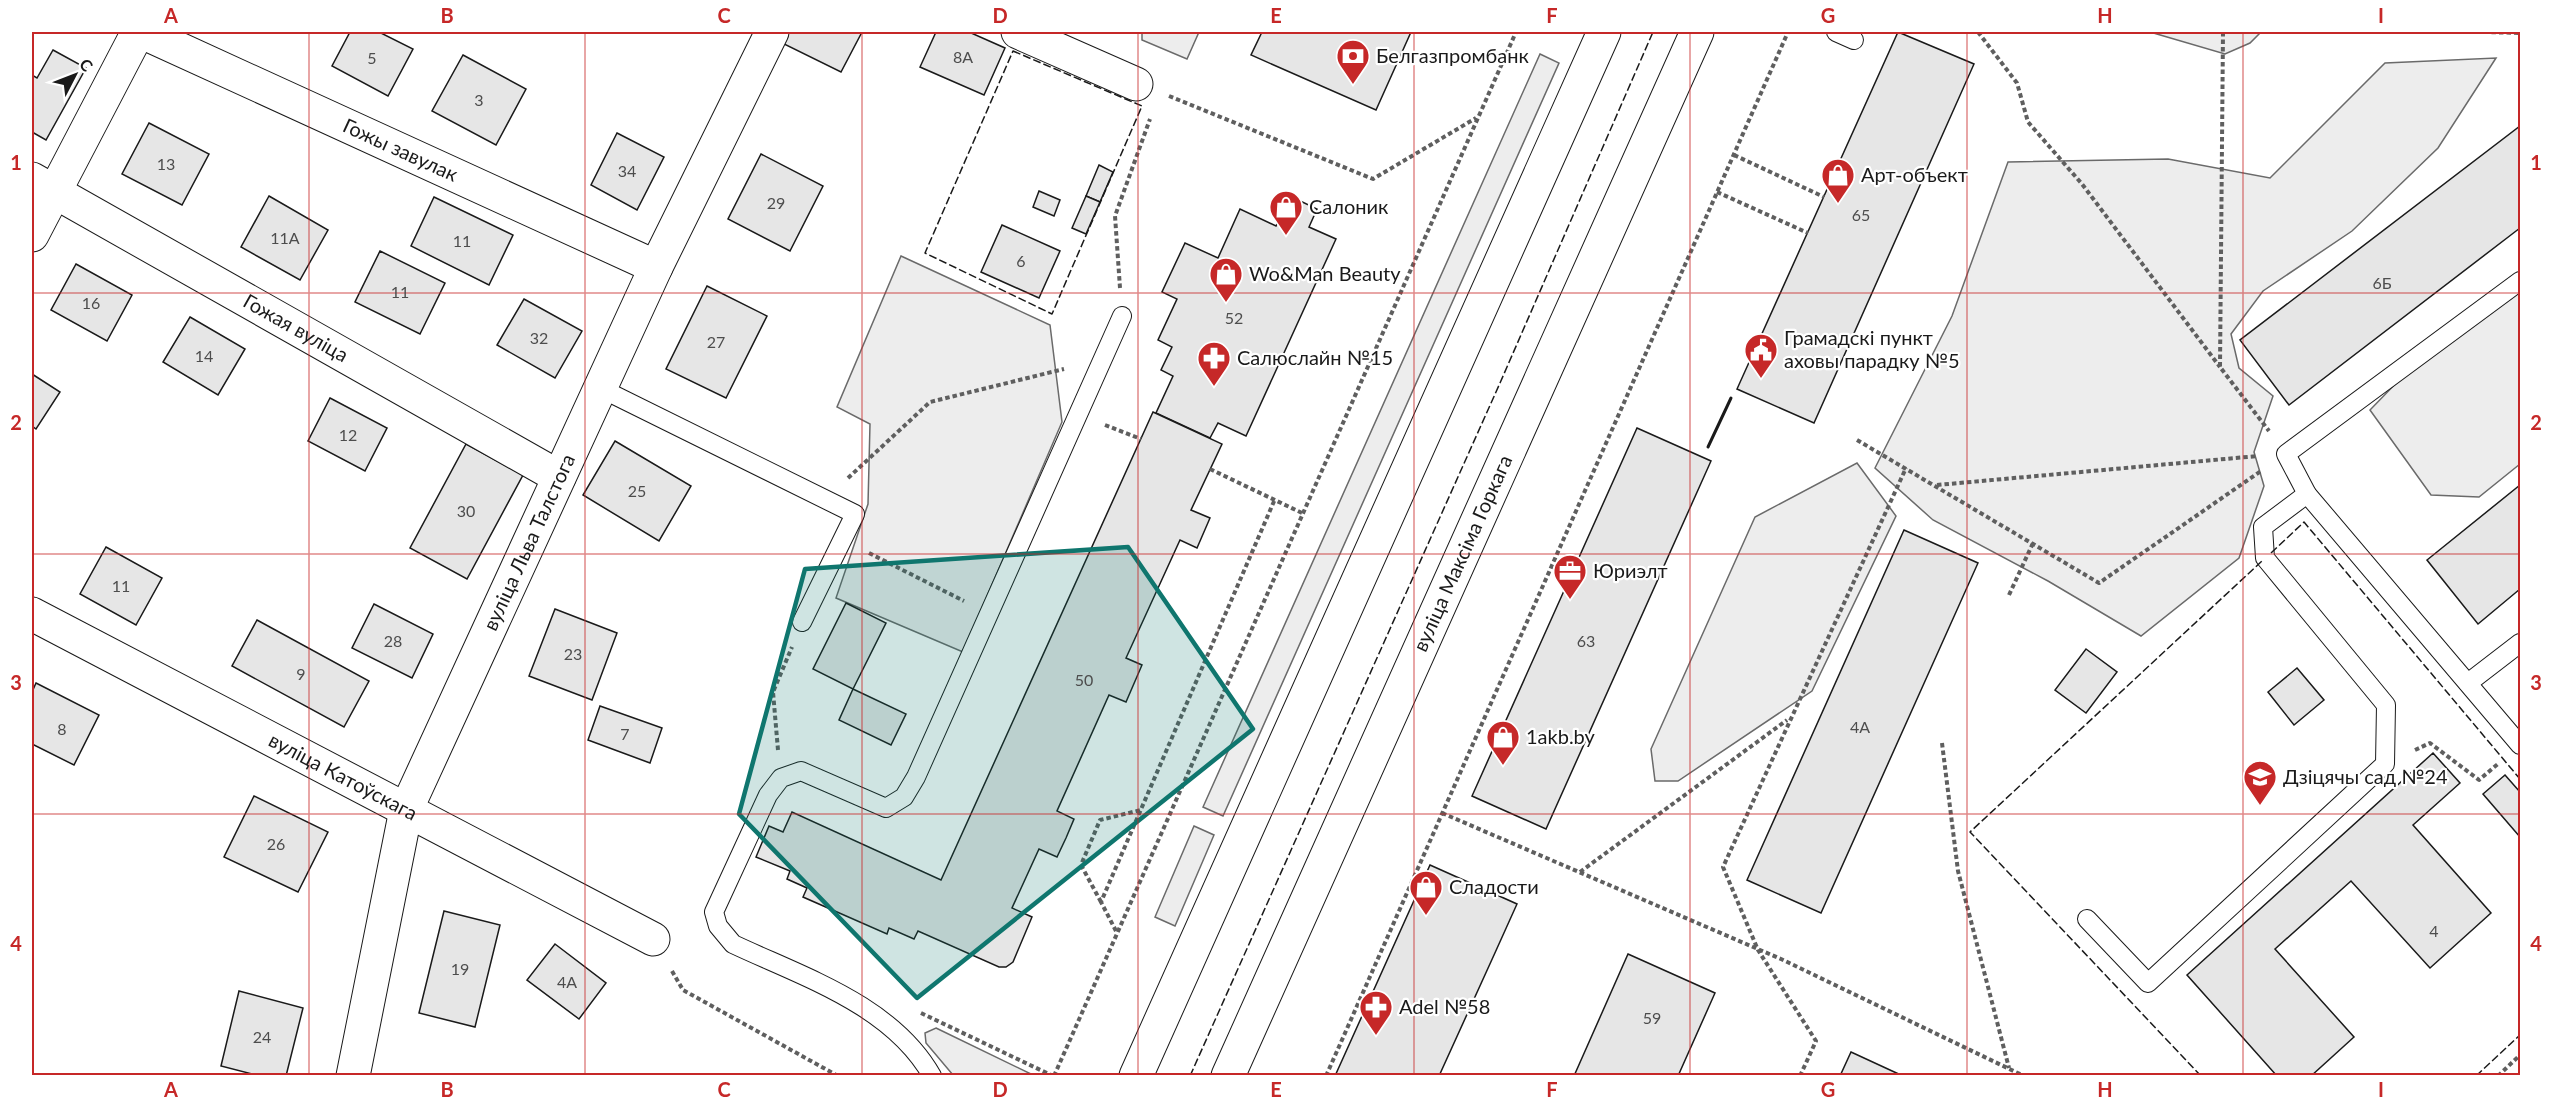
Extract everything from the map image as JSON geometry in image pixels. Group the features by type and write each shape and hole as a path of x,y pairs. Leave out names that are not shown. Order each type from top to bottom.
{"street":[{"path":"32,235 43,185 140,32"},
{"name":"Гожы завулак","path":"140,32 656,267"},
{"name":"вуліца Льва Талстога","path":"352,1076 406,810 656,267 772,32"},
{"path":"1018,32 1142,93"},
{"path":"1136,1076 1604,32"},
{"name":"вуліца Максіма Горкага","path":"1228,1076 1697,32"},
{"name":"Гожая вуліца","path":"43,185 559,477"},
{"name":"вуліца Катоўскага","path":"32,614 653,939"}],"lane":[{"path":"1836,32 1854,40"},
{"path":"2520,281 2286,454 2307,494 2520,745"},
{"path":"932,1076 898,1034 860,1004 733,944 718,926 714,912 768,795 781,778 801,771 886,808 904,796 916,777 1122,316"},
{"path":"600,388 855,514 802,622"},
{"path":"2087,919 2148,983 2385,764 2386,705 2265,558 2263,527 2307,494"},
{"path":"2468,683 2520,643"}],"path":[{"path":"1054,1076 1516,32"},
{"path":"1326,1076 1788,32"},
{"path":"1978,32 2017,83 2028,122 2082,184 2286,454"},
{"path":"2220,368 2223,32"},
{"path":"2484,32 2520,33"},
{"path":"1142,93 1373,179 1477,117"},
{"path":"1122,316 1114,216 1152,115"},
{"path":"1734,154 1824,197"},
{"path":"1717,192 1808,233"},
{"path":"830,501 837,488 930,402 1060,371 1110,344"},
{"path":"1078,415 1141,439"},
{"path":"1857,440 2099,583 2286,454"},
{"path":"1936,485 2286,454"},
{"path":"1800,1076 1816,1041 1758,950 1723,867 1906,468"},
{"path":"1210,469 1302,513"},
{"path":"1101,902 1275,499"},
{"path":"842,539 989,614"},
{"path":"2009,595 2033,543"},
{"path":"781,778 773,692 802,622"},
{"path":"1580,872 1790,718"},
{"path":"1942,743 1958,871 2009,1068"},
{"path":"2385,764 2430,743 2479,780 2504,760"},
{"path":"1117,932 1081,865 1100,820 1141,810"},
{"path":"1442,813 1758,950 2024,1076"},
{"path":"653,939 683,990 838,1076"},
{"path":"2498,1076 2520,1055"}],"highlighted area":[{"path":"1128,547 1253,729 917,998 739,814 805,569"}],"shaded area":[{"path":"1142,32 1199,32 1187,59 1142,40"},
{"path":"2150,32 2261,32 2250,43 2225,54"},
{"path":"1540,54 1559,63 1223,816 1203,807"},
{"path":"2496,58 2438,148 2352,231 2263,291 2231,334 2239,368 2273,396 2254,452 2264,486 2239,558 2141,636 2048,581 1933,520 1875,468 1952,316 2008,162 2168,159 2270,178 2385,63"},
{"path":"901,256 1050,325 1062,422 963,652 836,598 868,504 870,424 837,407"},
{"path":"2520,288 2520,464 2479,497 2431,495 2370,410 2403,376"},
{"path":"1857,463 1896,516 1812,691 1678,781 1655,781 1651,749 1755,517"},
{"path":"1194,826 1214,835 1175,926 1155,917"},
{"path":"936,1028 1033,1075 953,1075 926,1043 925,1033"}],"building":[{"path":"350,32 379,32 413,49 388,96 332,66"},
{"path":"786,32 862,32 841,72 780,42"},
{"path":"936,32 969,32 1005,48 984,95 920,67"},
{"name":"Белгазпромбанк","path":"1262,32 1411,32 1376,110 1251,55"},
{"path":"1898,32 1974,64 1814,423 1737,389"},
{"path":"53,50 86,68 46,140 32,132 32,75 37,78"},
{"path":"463,55 526,89 496,145 432,111"},
{"path":"149,123 209,154 182,205 122,174"},
{"path":"2520,126 2520,228 2289,405 2240,340"},
{"path":"617,133 664,157 637,210 591,185"},
{"path":"761,154 823,186 790,251 728,219"},
{"path":"1099,165 1113,172 1100,202 1086,196"},
{"path":"1039,191 1060,200 1054,216 1033,207"},
{"path":"269,196 328,230 300,280 241,247"},
{"path":"1086,196 1100,202 1086,234 1072,228"},
{"path":"1290,196 1317,209 1309,227 1336,239 1246,436 1218,423 1210,438 1156,413 1173,376 1161,370 1172,347 1158,340 1177,299 1162,292 1185,243 1218,258 1240,209 1276,226"},
{"path":"434,197 513,235 489,285 411,246"},
{"path":"1002,225 1060,251 1039,298 981,272"},
{"path":"380,251 445,283 420,334 355,302"},
{"path":"76,264 132,295 107,341 51,310"},
{"path":"707,286 767,316 726,398 666,369"},
{"path":"524,299 582,331 555,378 497,345"},
{"path":"190,317 245,349 218,395 163,362"},
{"path":"32,374 60,392 36,429 32,426"},
{"path":"330,398 387,428 365,471 308,441"},
{"path":"1153,412 1222,444 1191,510 1210,518 1197,548 1180,540 1126,658 1142,665 1126,702 1109,695 1057,811 1074,819 1057,857 1039,849 1012,908 1032,917 1013,962 1006,967 999,967 918,931 914,939 889,928 887,934 803,897 807,888 787,879 790,871 756,857 769,826 783,832 792,812 941,880"},
{"path":"1637,428 1711,461 1546,829 1472,796"},
{"path":"615,441 691,486 659,541 583,495"},
{"path":"466,444 523,475 467,579 410,548"},
{"path":"2520,485 2520,589 2478,624 2427,560"},
{"path":"1904,530 1978,563 1821,913 1747,880"},
{"path":"106,547 162,578 136,625 80,594"},
{"path":"846,603 886,623 853,689 813,669"},
{"path":"374,604 433,634 412,678 352,648"},
{"path":"555,609 617,633 592,700 529,676"},
{"path":"257,620 369,681 344,727 232,666"},
{"path":"2086,649 2117,672 2086,713 2055,690"},
{"path":"2297,668 2324,700 2294,725 2268,692"},
{"path":"36,683 99,715 74,765 32,744 32,692"},
{"path":"853,689 906,714 891,745 839,720"},
{"path":"600,706 662,728 650,763 588,740"},
{"path":"2433,753 2460,783 2413,825 2491,913 2430,968 2351,881 2275,949 2354,1037 2311,1076 2277,1076 2187,975"},
{"path":"2505,775 2520,792 2520,837 2483,794"},
{"path":"254,796 328,832 298,892 224,857"},
{"path":"1430,865 1517,904 1439,1076 1335,1076"},
{"path":"444,911 500,925 475,1027 419,1013"},
{"path":"555,944 606,983 579,1019 527,980"},
{"path":"1628,954 1715,993 1678,1076 1574,1076"},
{"path":"239,991 303,1008 286,1076 260,1076 221,1066"},
{"path":"1851,1052 1903,1076 1840,1076"}],"fence":[{"path":"1190,1076 1500,383 1653,32"},
{"path":"1013,51 1142,106 1052,314 925,253 1013,51"},
{"path":"2271,553 2304,522 2520,779"},
{"path":"2201,1076 1970,832 2262,561"},
{"path":"2476,1076 2520,1035"}],"wall":[{"path":"1708,447 1731,398"}],"place":[{"name":"Белгазпромбанк","path":"1353,85"},
{"name":"Арт-объект","path":"1838,204"},
{"name":"Салоник","path":"1286,236"},
{"name":"Wo&Man Beauty","path":"1226,303"},
{"name":"Грамадскі пункт аховы парадку №5","path":"1761,379"},
{"name":"Салюслайн №15","path":"1214,387"},
{"name":"Юриэлт","path":"1570,600"},
{"name":"1akb.by","path":"1503,766"},
{"name":"Дзіцячы сад №24","path":"2260,806"},
{"name":"Сладости","path":"1426,916"},
{"name":"Adel №58","path":"1376,1036"}]}
